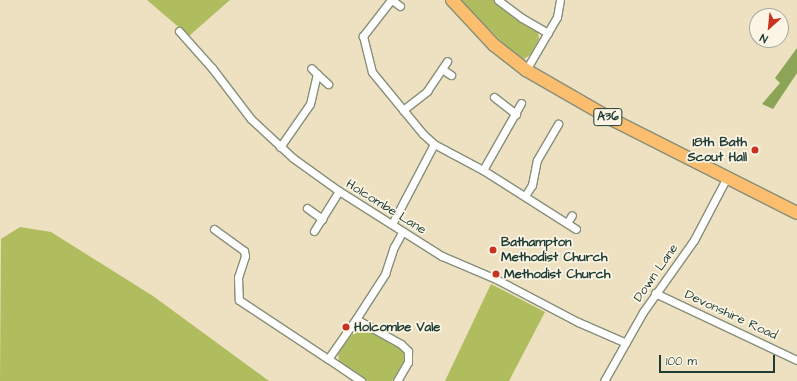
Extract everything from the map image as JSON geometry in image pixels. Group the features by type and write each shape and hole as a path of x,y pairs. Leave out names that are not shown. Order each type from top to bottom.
{"highway":[{"name":"A36","path":"452,0 494,45 526,70 613,120 797,213"}],"street":[{"path":"400,6 392,0 362,36 372,72 403,110 434,144 483,170 576,229"},
{"path":"498,0 522,18 548,33"},
{"path":"526,70 557,17 560,0"},
{"name":"Holcombe Lane","path":"179,30 212,68 243,110 280,147 339,191 451,261 496,279 578,322 626,343"},
{"path":"403,110 427,91 447,61"},
{"path":"311,68 328,84"},
{"path":"442,69 451,75"},
{"path":"280,147 310,104 317,74"},
{"path":"494,97 516,114"},
{"path":"483,170 521,103"},
{"path":"525,196 532,185 537,160 549,145 558,124"},
{"path":"392,224 434,144"},
{"name":"Down Lane","path":"604,381 655,293 694,240 726,178"},
{"path":"314,231 339,191"},
{"path":"307,208 322,219"},
{"path":"567,223 572,215"},
{"path":"214,228 244,251 245,256 238,277 239,300 361,381"},
{"path":"328,359 385,274 394,247 403,231"},
{"name":"Devonshire Road","path":"655,293 797,360"},
{"path":"356,319 401,344 408,351 408,362 397,381"}],"green space":[{"path":"147,0 230,0 189,36"},
{"path":"459,0 495,0 538,31 539,39 530,55 524,59 517,57"},
{"path":"797,48 797,73 773,109 762,104 780,83 775,78"},
{"path":"20,227 51,232 153,296 269,381 0,381 1,239"},
{"path":"491,284 545,312 509,381 445,381"},
{"path":"358,327 364,327 399,346 405,353 405,361 392,381 367,381 339,361 338,352"}],"place":[{"name":"18th Bath Scout Hall","path":"755,150"},
{"name":"Bathampton Methodist Church","path":"493,250"},
{"name":"Methodist Church","path":"496,274"},
{"name":"Holcombe Vale","path":"346,327"}]}
